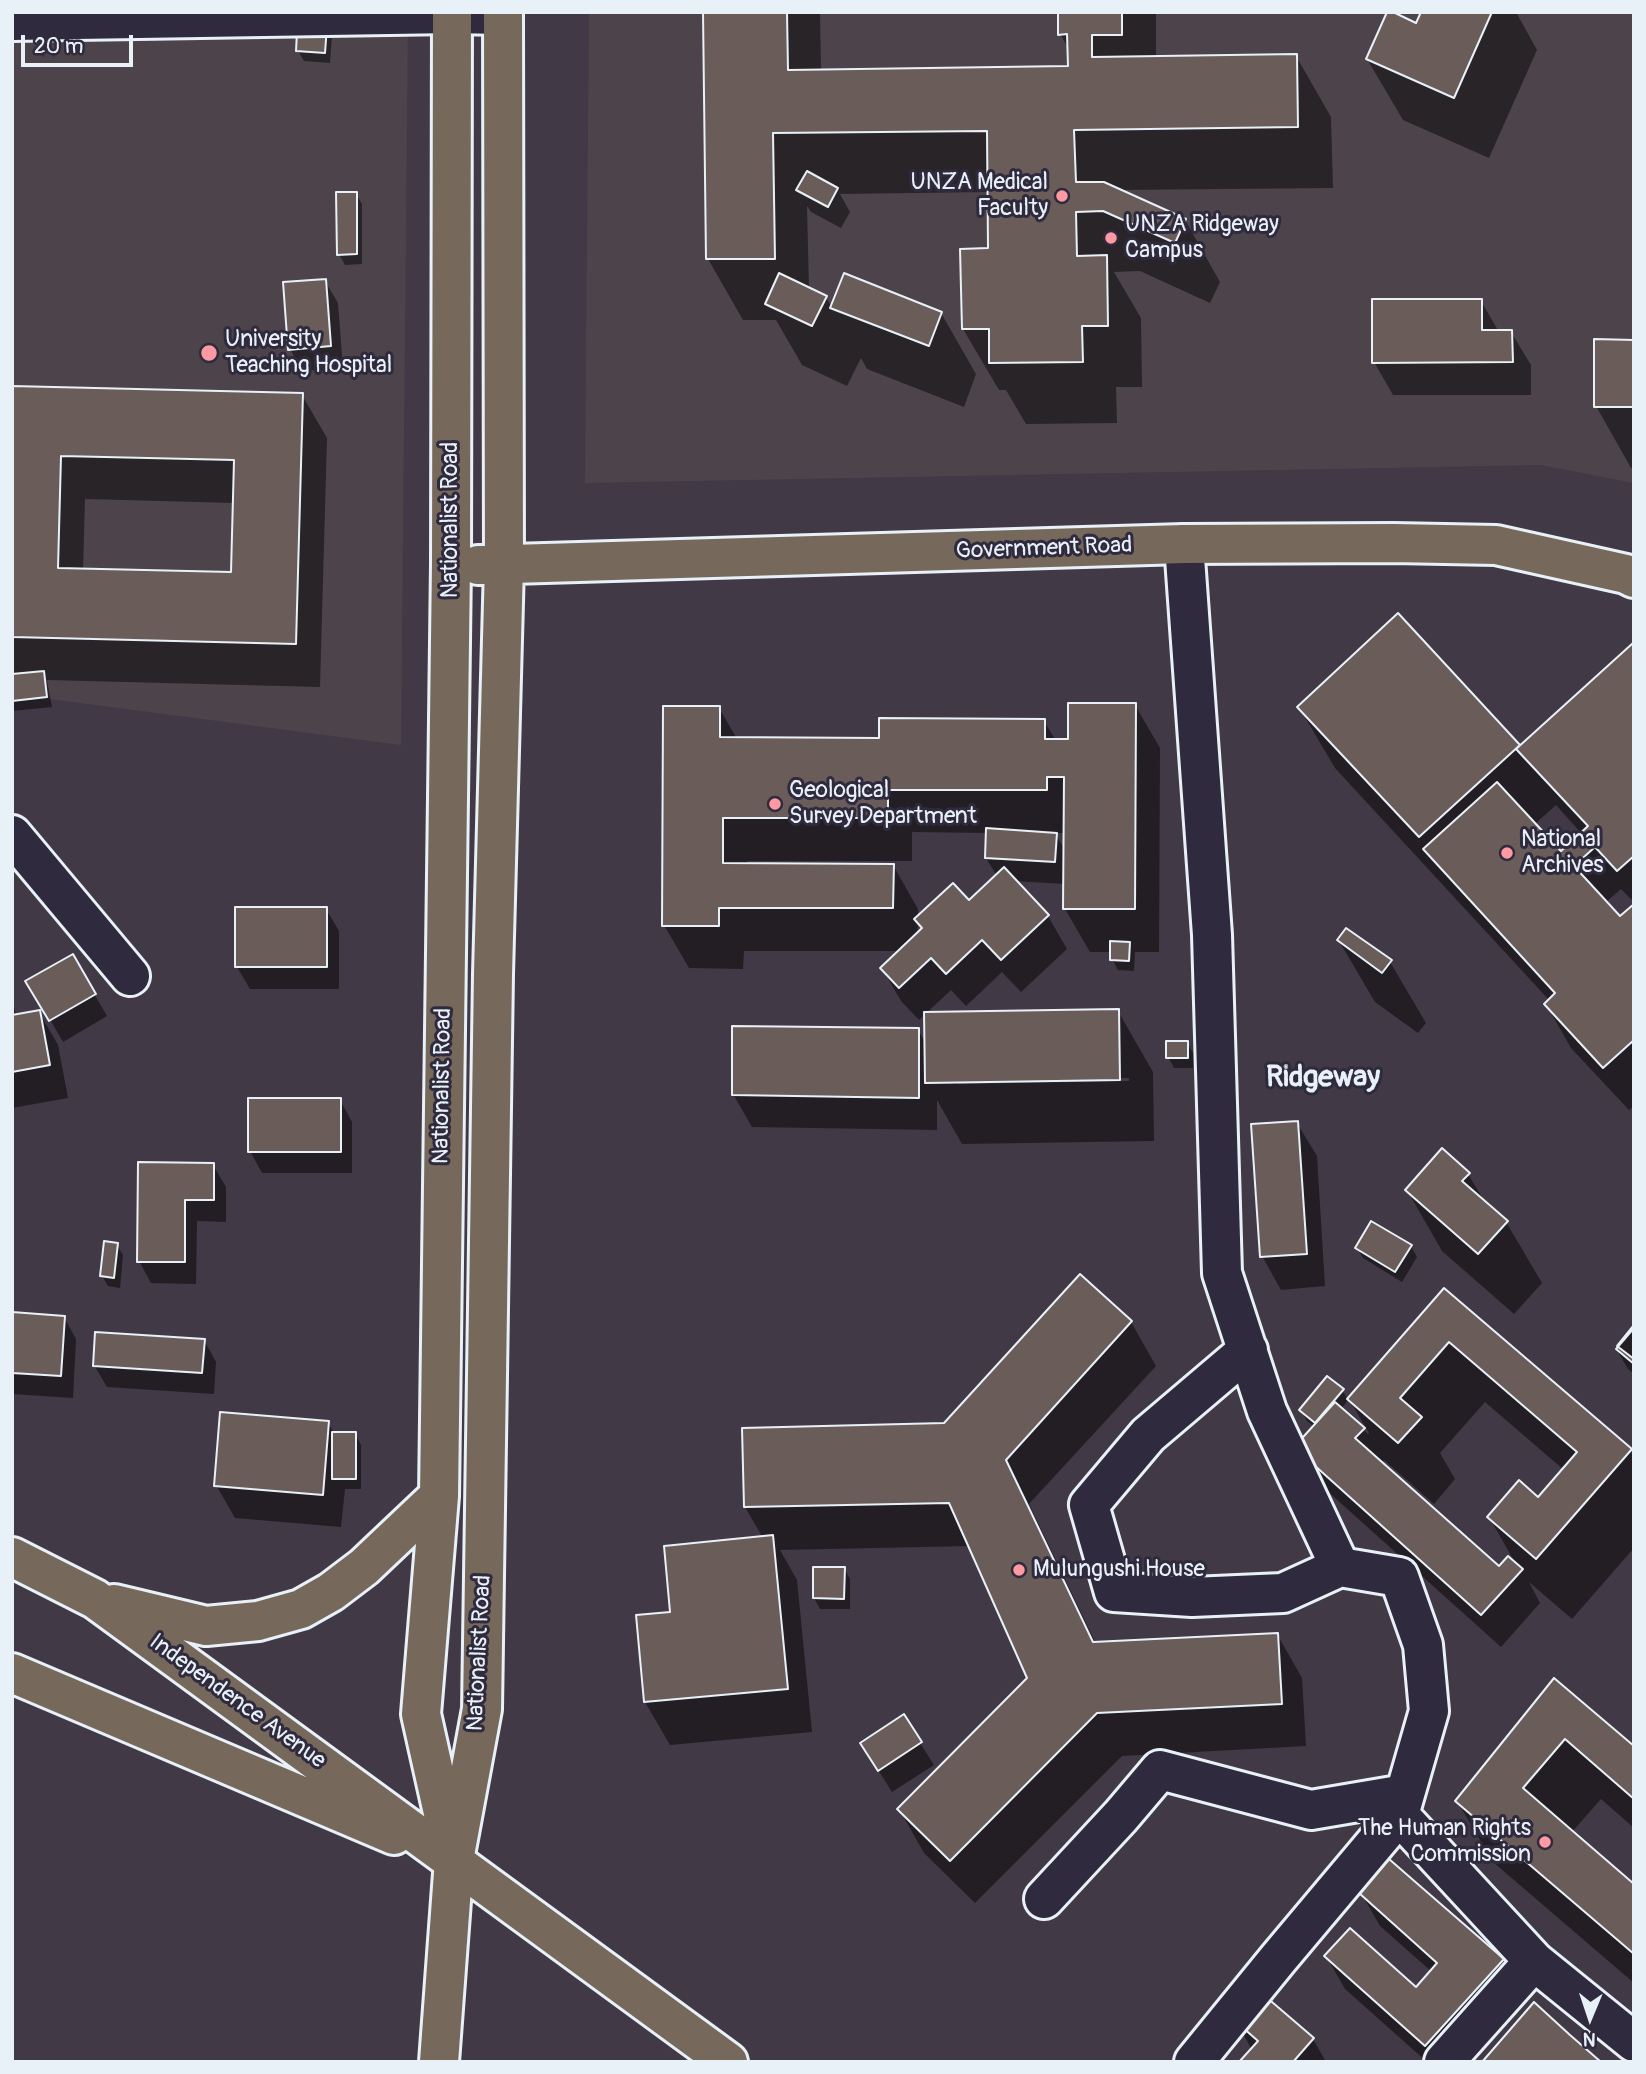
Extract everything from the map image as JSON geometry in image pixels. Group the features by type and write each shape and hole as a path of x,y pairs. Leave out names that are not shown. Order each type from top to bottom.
{"main road":[{"name":"Nationalist Road","path":"452,13 451,564 439,1496 421,1714 453,1860"},
{"name":"Nationalist Road","path":"453,1860 482,1709 493,974 503,565 503,14"},
{"name":"Government Road","path":"451,564 503,565 1184,544 1392,543 1496,545 1634,578"},
{"path":"94,1599 206,1626 258,1621 290,1612 331,1592 364,1567 439,1496"},
{"name":"Independence Avenue","path":"12,1557 94,1599 728,2062"},
{"name":"Independence Avenue","path":"12,1673 453,1860"},
{"path":"439,2062 453,1860"}],"street":[{"path":"12,21 247,14 503,14"},
{"path":"1184,544 1212,935 1222,1273 1267,1411 1340,1567"},
{"path":"12,835 130,976"},
{"path":"1194,2062 1402,1805 1429,1710 1423,1645 1399,1577 1340,1567 1283,1592 1192,1597 1114,1592 1089,1505 1148,1435 1248,1350"},
{"path":"1044,1899 1160,1770 1311,1810 1402,1805"},
{"path":"1402,1805 1534,1961 1634,2042"},
{"path":"1444,2062 1534,1961"}],"shaded area":[{"name":"University Teaching Hospital","path":"12,12 408,12 401,745 12,694"},
{"name":"UNZA Ridgeway Campus","path":"589,12 1634,12 1634,483 1541,465 585,483"}],"building":[{"path":"298,12 328,12 325,53 296,51"},
{"name":"UNZA Medical Faculty","path":"703,12 787,12 788,70 1068,66 1067,34 1058,35 1058,12 1122,12 1122,35 1092,35 1092,57 1297,54 1298,127 1074,130 1076,182 1104,182 1186,219 1175,243 1103,211 1076,212 1077,256 1107,255 1108,326 1082,326 1083,362 989,363 989,329 962,329 960,249 988,248 987,131 773,133 775,259 706,259"},
{"path":"1387,12 1393,12 1416,23 1421,12 1492,12 1454,98 1366,59"},
{"path":"807,171 838,188 828,207 796,190"},
{"path":"336,192 357,192 357,254 337,255"},
{"path":"779,273 827,296 812,326 765,304"},
{"path":"844,273 942,312 929,346 830,308"},
{"path":"326,279 331,346 288,350 283,282"},
{"path":"1372,299 1482,299 1482,330 1512,330 1513,362 1372,363"},
{"path":"1594,339 1634,340 1634,407 1594,407"},
{"path":"12,386 303,393 296,644 12,637","holes":["61,456 234,460 231,572 58,568"]},
{"path":"1398,613 1520,745 1419,837 1297,707"},
{"name":"National Archives","path":"1633,643 1634,856 1617,871 1595,847 1574,866 1620,916 1634,904 1634,1040 1603,1068 1544,1004 1555,993 1423,849 1497,782 1561,851 1588,826 1516,749"},
{"path":"44,671 47,697 12,701 12,674"},
{"name":"Geological Survey Department","path":"1068,703 1136,703 1135,909 1063,909 1064,777 1047,777 1047,790 888,790 888,818 723,818 723,863 894,864 893,908 719,908 719,926 662,926 663,706 720,706 720,737 879,738 879,718 1045,719 1045,739 1068,739"},
{"path":"986,828 1057,833 1055,862 985,858"},
{"path":"1004,867 1049,915 1001,960 982,940 946,974 931,958 899,988 880,968 922,928 914,919 953,883 969,900"},
{"path":"235,907 327,907 327,967 235,967"},
{"path":"1346,928 1392,960 1382,973 1337,940"},
{"path":"1110,941 1130,942 1129,961 1110,960"},
{"path":"73,954 96,994 49,1021 25,981"},
{"path":"1119,1009 1120,1080 925,1083 924,1012"},
{"path":"40,1010 50,1065 12,1072 12,1015"},
{"path":"732,1026 919,1028 919,1098 732,1095"},
{"path":"1166,1041 1188,1041 1188,1058 1166,1058"},
{"path":"248,1098 341,1098 341,1152 248,1152"},
{"path":"1298,1121 1307,1254 1260,1257 1251,1124"},
{"path":"1442,1148 1470,1173 1462,1181 1508,1221 1478,1254 1405,1190"},
{"path":"138,1162 214,1163 214,1200 185,1200 185,1262 137,1262"},
{"path":"1371,1221 1412,1245 1395,1272 1355,1248"},
{"path":"104,1241 118,1243 114,1278 100,1276"},
{"name":"Mulungushi House","path":"1080,1274 1132,1321 1006,1460 1093,1642 1278,1633 1282,1704 1097,1713 950,1861 897,1809 1027,1678 949,1503 744,1507 742,1428 944,1423"},
{"path":"1444,1288 1632,1449 1536,1559 1487,1517 1519,1480 1538,1497 1577,1452 1449,1342 1400,1398 1422,1417 1398,1443 1347,1399"},
{"path":"12,1312 65,1316 61,1376 12,1373"},
{"path":"1634,1325 1634,1359 1617,1346"},
{"path":"1634,1328 1634,1364 1616,1349"},
{"path":"95,1332 205,1339 202,1373 93,1366"},
{"path":"1327,1376 1344,1389 1315,1423 1299,1410"},
{"path":"1335,1402 1365,1428 1355,1438 1499,1566 1508,1556 1523,1569 1481,1615 1294,1447"},
{"path":"220,1412 329,1421 323,1495 214,1486"},
{"path":"332,1432 356,1432 356,1479 332,1479"},
{"path":"773,1535 788,1689 644,1702 636,1615 670,1612 664,1546"},
{"path":"813,1567 845,1567 844,1599 813,1598"},
{"name":"The Human Rights Commission","path":"1554,1678 1634,1746 1634,1799 1565,1739 1523,1788 1634,1884 1634,1954 1455,1801"},
{"path":"904,1714 922,1742 878,1771 860,1743"},
{"path":"1389,1859 1504,1959 1425,2046 1324,1956 1350,1928 1416,1987 1437,1963 1359,1893"},
{"path":"1258,1990 1314,2038 1293,2062 1239,2062 1258,2041 1233,2019"},
{"path":"1534,2002 1570,2035 1601,2062 1482,2062"}],"place":[{"name":"UNZA Medical Faculty","path":"1062,196"},
{"name":"UNZA Ridgeway Campus","path":"1111,238"},
{"name":"University Teaching Hospital","path":"209,353"},
{"name":"Geological Survey Department","path":"775,804"},
{"name":"National Archives","path":"1507,853"},
{"name":"Mulungushi House","path":"1019,1570"},
{"name":"The Human Rights Commission","path":"1545,1842"}],"district":[{"name":"Ridgeway","path":"1323,1078"}]}
